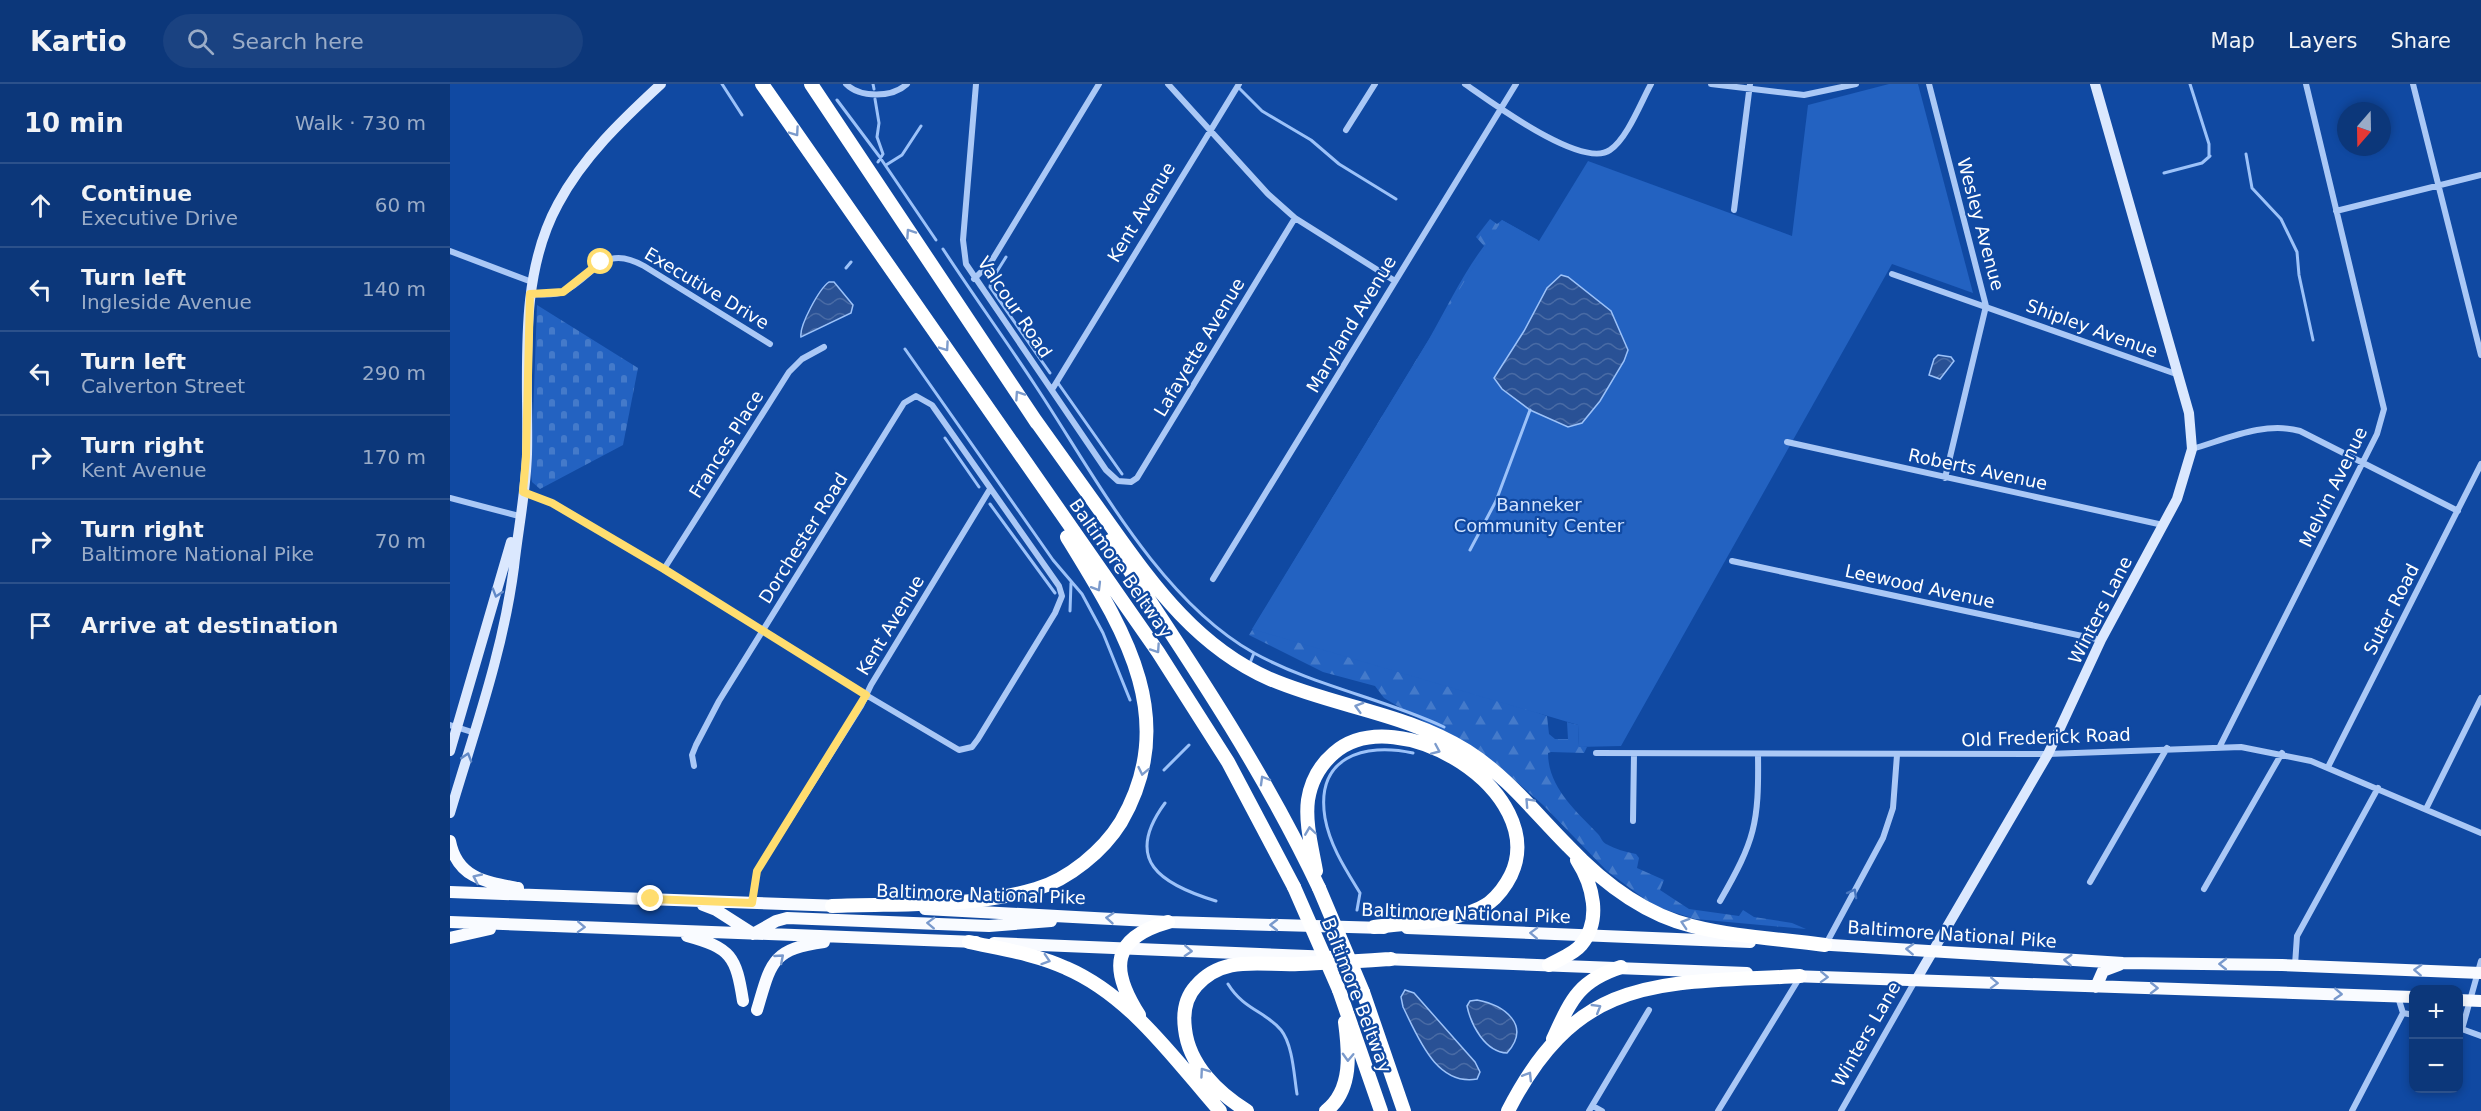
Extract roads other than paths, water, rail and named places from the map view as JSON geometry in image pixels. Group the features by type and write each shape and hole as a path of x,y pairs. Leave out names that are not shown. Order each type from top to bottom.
{"highway":[{"name":"Baltimore Beltway","path":"762,84 1197,712 1258,815 1294,887 1341,995 1382,1111"},
{"name":"Baltimore Beltway","path":"811,84 1033,417 1241,741 1277,804 1319,888 1362,992 1404,1111"},
{"path":"832,906 981,900 1038,888 1065,875 1104,844 1131,804 1140,783 1148,729 1144,700 1130,650 1106,602 990,412"},
{"path":"1033,417 1159,592 1214,648 1270,679 1414,725 1458,746 1505,779 1567,846 1616,889 1664,916 1709,930 1825,945"},
{"path":"1319,888 1307,814 1308,797 1319,769 1329,757 1352,740 1385,735 1422,744 1461,763 1496,794 1515,824 1518,854 1507,882 1488,904 1469,912 1374,927"},
{"path":"1549,964 1572,953 1581,945 1592,924 1592,898 1581,867 1567,846"},
{"path":"1148,1030 1135,1008 1123,978 1120,960 1123,948 1138,933 1168,922"},
{"path":"969,942 1038,957 1069,969 1107,992 1148,1030 1220,1111"},
{"path":"1247,1111 1220,1093 1208,1079 1198,1066 1185,1033 1186,1004 1201,980 1218,968 1234,963 1296,964 1391,959"},
{"path":"1508,1111 1526,1078 1551,1044 1581,988 1600,974 1621,967"},
{"path":"1551,1044 1600,1005 1642,989 1687,981 1800,976"},
{"path":"1326,1111 1338,1097 1347,1071 1348,1046 1341,995"}],"main road":[{"path":"450,813 502,637 509,600 526,457 530,294 546,230 571,182 606,137 661,84"},
{"name":"Winters Lane","path":"1916,980 2048,754 2101,640 2184,484 2192,449 2190,413 2180,375 2095,84"},
{"path":"450,750 454,726 519,516"},
{"path":"450,841 456,860 462,869 476,879 554,896"},
{"name":"Baltimore National Pike","path":"450,892 1087,916 1168,922 1374,927 1825,945 2123,963 2480,969"},
{"path":"694,901 716,910 753,934"},
{"path":"753,934 776,921 787,918 989,926 1087,916"},
{"path":"450,922 1549,964 1800,976 2409,997"},
{"path":"450,938 467,932 523,925"},
{"path":"662,930 707,942 727,952 738,969 743,1001"},
{"path":"757,1010 767,977 778,957 797,946 859,938"},
{"path":"2096,987 2103,971 2123,963"}],"street":[{"path":"846,84 852,90 866,94 897,91 907,84"},
{"name":"Valcour Road","path":"976,84 963,240 966,264 974,279 1053,388 1106,470 1112,477 1124,483"},
{"path":"974,279 991,262 1099,84"},
{"path":"1168,84 1294,218 1395,281"},
{"name":"Kent Avenue","path":"1053,388 1209,129 1239,84"},
{"path":"1346,130 1375,84"},
{"path":"1465,84 1567,147 1593,154 1610,151 1618,142 1651,84"},
{"name":"Maryland Avenue","path":"1213,579 1516,84"},
{"path":"1711,84 1804,95 1856,84"},
{"name":"Wesley Avenue","path":"1929,84 1986,306 1946,478"},
{"name":"Melvin Avenue","path":"2220,746 2382,422 2383,402 2306,84"},
{"path":"2413,84 2481,355"},
{"path":"1734,210 1750,87"},
{"path":"2336,211 2481,175"},
{"name":"Lafayette Avenue","path":"1124,483 1137,478 1294,218"},
{"path":"450,251 532,282"},
{"name":"Executive Drive","path":"530,294 563,292 601,262 625,258 644,266 770,344"},
{"name":"Shipley Avenue","path":"1892,274 2180,375"},
{"name":"Frances Place","path":"664,569 794,365 824,347"},
{"name":"Dorchester Road","path":"694,766 692,755 696,745 904,403 916,396 933,405 990,489"},
{"path":"2192,449 2275,426 2300,431 2458,511"},
{"name":"Roberts Avenue","path":"1786,442 2163,525"},
{"name":"Suter Road","path":"2328,767 2481,464"},
{"path":"523,492 552,503 764,630 951,747 966,750 978,739 1062,596 1059,586 990,489"},
{"name":"Kent Avenue","path":"752,903 757,871 990,489"},
{"path":"450,498 519,516"},
{"name":"Leewood Avenue","path":"1732,561 2101,640"},
{"path":"2426,809 2481,698"},
{"path":"454,726 475,733"},
{"name":"Old Frederick Road","path":"1596,753 2048,754 2220,746 2282,753 2328,767 2481,833"},
{"path":"2090,882 2167,748"},
{"path":"2204,889 2282,753"},
{"path":"1633,821 1634,754"},
{"path":"1720,901 1747,852 1757,821 1758,754"},
{"path":"1825,945 1886,831 1895,794 1897,755"},
{"path":"2295,966 2297,936 2378,788"},
{"path":"2463,1021 2480,969"},
{"path":"1718,1111 1800,976"},
{"name":"Winters Lane","path":"1841,1111 1916,980"},
{"path":"2352,1111 2403,1013 2398,996"},
{"path":"1602,1111 1591,1108 1649,1010"},
{"path":"2403,1013 2409,1014"},
{"path":"2463,1030 2481,1036"}],"water":[{"path":"1561,275 1568,277 1611,311 1628,350 1600,401 1582,423 1568,427 1530,410 1502,389 1494,378 1524,331 1547,288"},
{"path":"829,282 834,282 853,305 851,313 801,337 810,308"},
{"path":"1938,355 1951,357 1954,361 1940,379 1929,375 1934,359"},
{"path":"1405,990 1414,993 1475,1062 1480,1072 1477,1079 1463,1079 1450,1075 1430,1057 1403,1007 1401,997"},
{"path":"1477,1000 1497,1006 1512,1018 1516,1025 1517,1034 1507,1053 1492,1048 1476,1029 1467,1006 1470,1001"}],"waterway":[{"path":"722,84 742,115"},
{"path":"873,84 874,89"},
{"path":"2190,84 2209,144 2209,156"},
{"path":"1239,88 1262,111 1311,140 1339,164 1396,199"},
{"path":"875,99 879,123 877,137 883,154 878,162"},
{"path":"837,100 879,156 936,240"},
{"path":"886,165 902,155 921,126"},
{"path":"2246,154 2252,188 2281,219 2297,252 2299,275 2313,340"},
{"path":"2164,173 2202,163 2210,156"},
{"path":"943,249 1024,368 1105,495 1158,568 1188,601 1219,630 1254,653 1300,674 1444,727"},
{"path":"1006,257 991,281 990,287 1050,373"},
{"path":"846,268 851,262"},
{"path":"905,349 1053,560 1082,594 1103,633 1130,700"},
{"path":"1058,383 1122,474"},
{"path":"1470,550 1496,501 1530,410"},
{"path":"945,438 979,487"},
{"path":"990,504 1055,593"},
{"path":"1070,611 1071,583"},
{"path":"1250,663 1254,653"},
{"path":"1164,770 1189,745"},
{"path":"1357,910 1360,893 1344,867 1327,828 1324,797 1328,781 1336,768 1347,758 1361,753 1377,750 1413,753"},
{"path":"1165,803 1153,823 1147,840 1148,855 1154,867 1164,878 1178,887 1216,901"},
{"path":"1228,984 1234,993 1268,1018 1285,1036 1297,1094"}],"park label":[{"name":"Banneker Community Center","path":"1539,514"}]}
